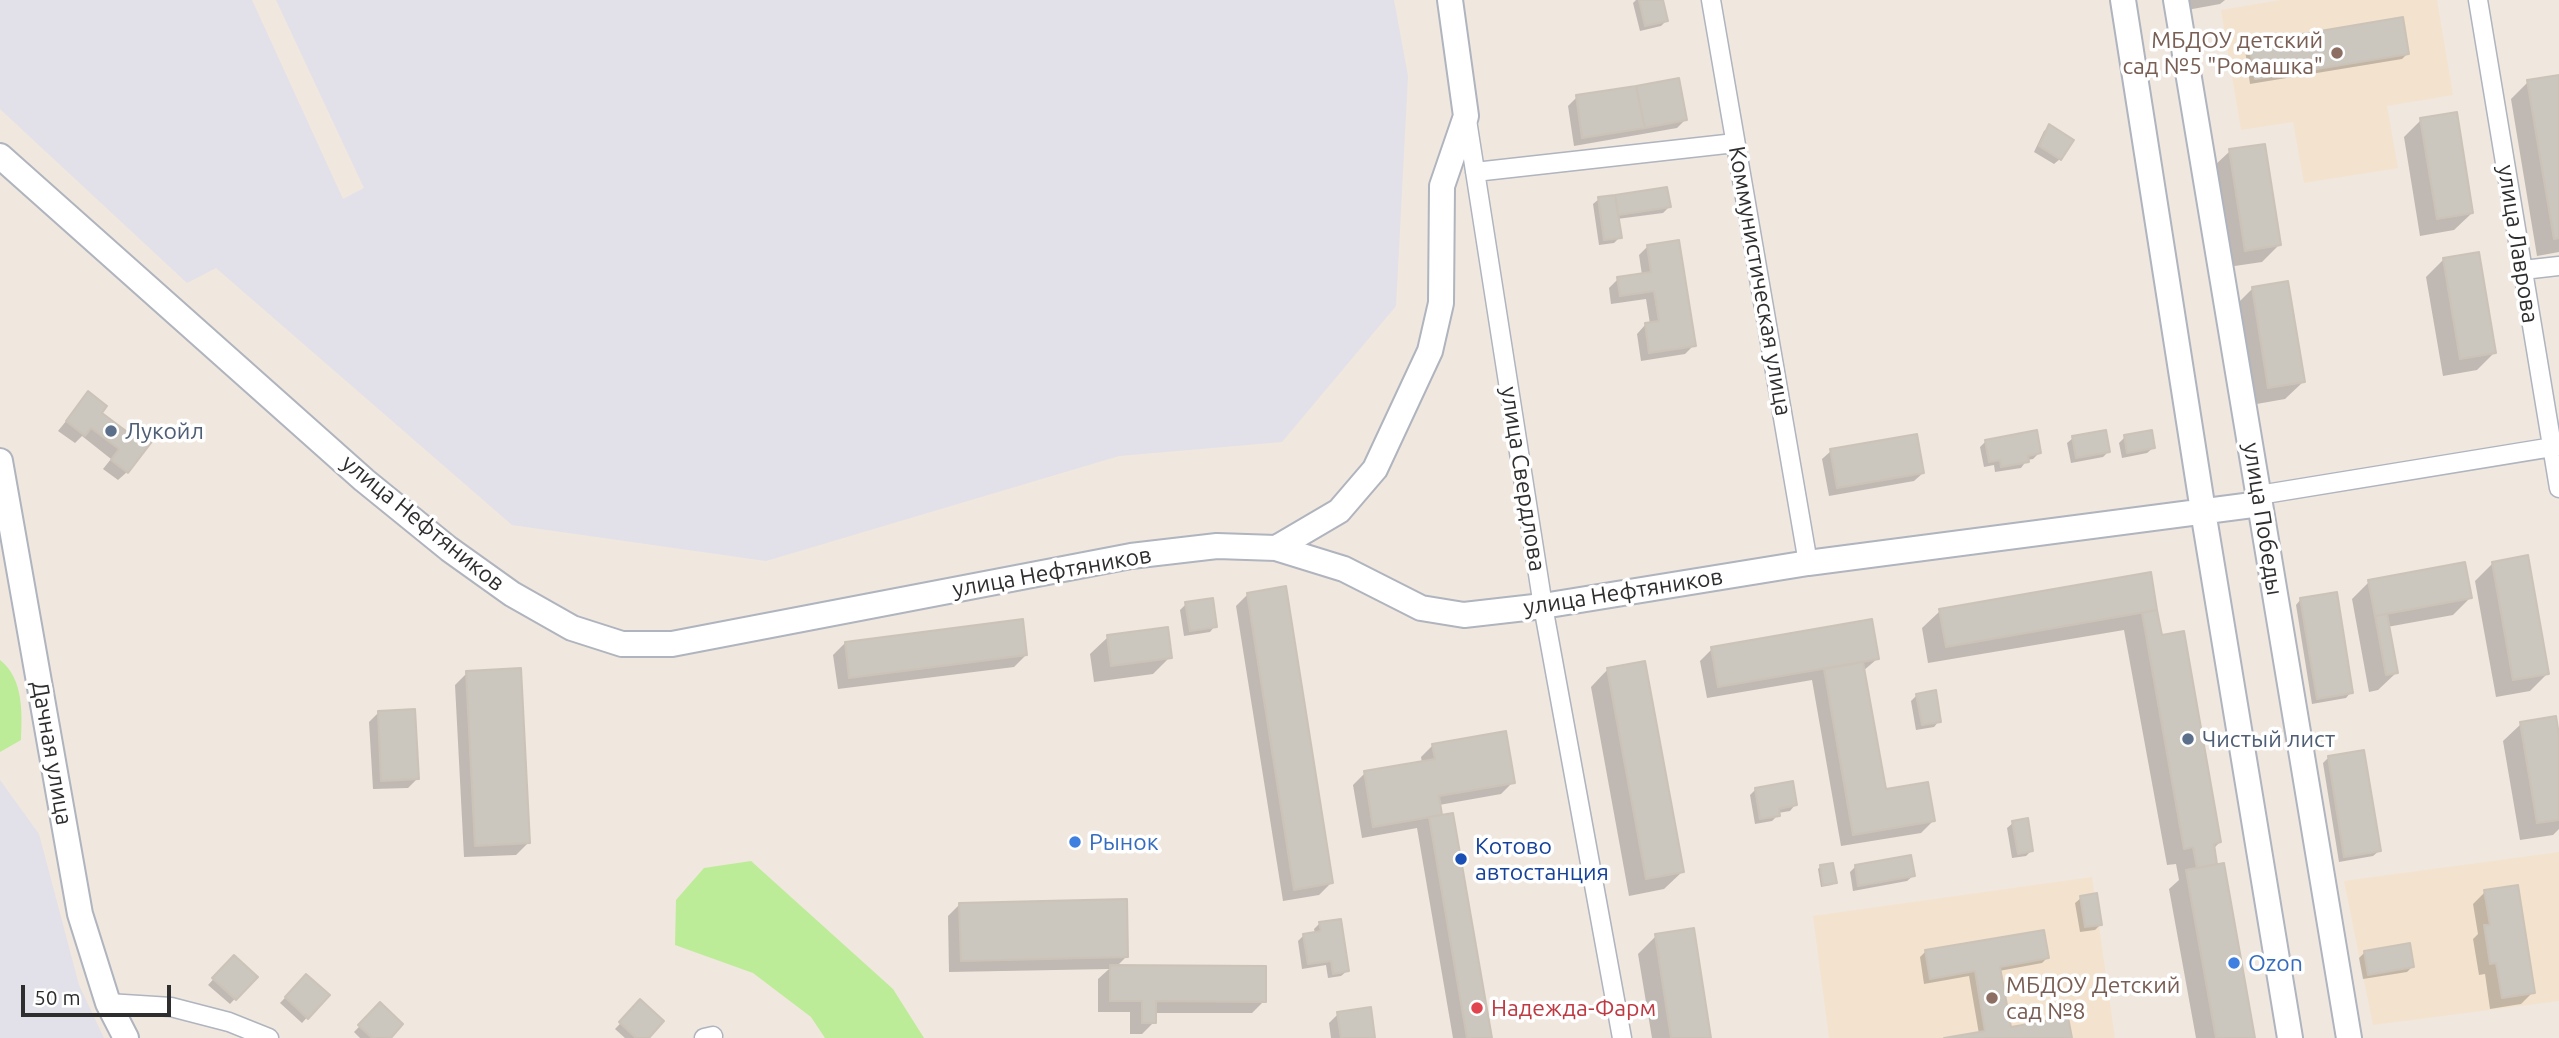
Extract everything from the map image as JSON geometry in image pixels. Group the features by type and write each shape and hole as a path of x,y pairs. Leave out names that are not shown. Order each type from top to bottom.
{"street":[{"name":"улица Свердлова","path":"1450,0 1543,606 1622,1038"},
{"name":"Коммунистическая улица","path":"1711,0 1808,563"},
{"path":"2123,0 2203,511 2290,1038"},
{"name":"улица Победы","path":"2176,0 2349,1038"},
{"name":"улица Лаврова","path":"2478,0 2523,270 2556,446 2559,488"},
{"path":"1276,548 1339,511 1375,469 1430,351 1441,303 1442,186 1466,116"},
{"path":"1475,172 1735,143"},
{"name":"улица Нефтяников","path":"0,156 365,480 449,549 512,594 572,628 622,644 672,644 1131,556 1217,546 1276,548 1344,569 1421,608 1464,615 1543,606 1808,563 2203,511 2259,499"},
{"path":"2523,270 2559,266"},
{"path":"2259,499 2556,446"},
{"name":"Дачная улица","path":"0,461 80,914 108,1003 126,1038"},
{"path":"108,1003 171,1007 229,1022 269,1038"}],"shaded area":[{"path":"0,0 252,0 343,199 364,188 276,0 1394,0 1408,76 1396,306 1282,442 1119,456 766,561 512,525 216,268 187,283 0,109"},
{"name":"МБДОУ детский сад №5 \"Ромашка\"","path":"2281,0 2437,0 2453,95 2387,106 2398,168 2304,183 2293,122 2241,130 2221,10"},
{"path":"0,780 39,834 79,985 104,1038 0,1038"},
{"path":"2559,852 2559,1001 2373,1025 2344,881"},
{"path":"2092,877 2115,1038 1829,1038 1813,916"}],"green space":[{"path":"0,660 14,677 20,697 22,719 21,740 0,752"},
{"path":"751,861 893,989 924,1038 825,1038 811,1017 753,973 675,945 676,900 704,868"}],"building":[{"path":"1639,0 1663,0 1668,21 1645,26"},
{"path":"2403,17 2409,54 2255,79 2249,43"},
{"path":"2559,75 2559,238 2554,239 2527,80"},
{"path":"1679,78 1687,120 1645,128 1636,86"},
{"path":"1636,86 1645,128 1582,138 1576,95"},
{"path":"2457,112 2473,213 2437,219 2420,118"},
{"path":"2049,124 2074,140 2061,160 2039,146"},
{"path":"2265,144 2281,245 2245,251 2229,149"},
{"path":"1667,187 1671,207 1618,215 1615,195"},
{"path":"1615,195 1622,238 1604,240 1598,197"},
{"path":"1679,240 1696,346 1649,353 1645,323 1659,321 1654,291 1620,296 1617,277 1651,272 1647,245"},
{"path":"2479,252 2496,353 2460,359 2443,258"},
{"path":"2288,281 2305,382 2268,388 2252,287"},
{"name":"Лукойл","path":"88,391 107,406 102,413 130,434 140,422 157,435 128,473 111,460 119,449 91,428 85,436 66,421"},
{"path":"2037,430 2041,453 2028,456 2029,462 2001,467 2000,460 1989,462 1985,440"},
{"path":"2106,430 2110,452 2076,458 2072,436"},
{"path":"2152,430 2155,448 2127,453 2124,435"},
{"path":"1917,434 1924,473 1837,488 1830,449"},
{"path":"2528,555 2549,674 2513,680 2492,562"},
{"path":"2465,562 2472,598 2375,616 2368,580"},
{"path":"2151,572 2157,610 1946,647 1939,609"},
{"path":"1286,586 1333,883 1294,890 1247,593"},
{"path":"2337,592 2353,693 2317,699 2300,598"},
{"path":"1213,598 1217,627 1190,631 1185,602"},
{"path":"2157,610 2162,635 2184,631 2221,842 2214,844 2217,864 2197,868 2193,847 2184,849 2142,613"},
{"path":"2387,614 2398,673 2386,675 2375,616"},
{"path":"1023,619 1027,655 849,678 845,642"},
{"path":"1872,619 1879,659 1718,687 1711,647"},
{"path":"1168,627 1172,658 1111,666 1107,635"},
{"path":"1645,661 1684,872 1646,879 1607,668"},
{"path":"1863,662 1886,789 1928,782 1935,821 1853,835 1824,669"},
{"path":"521,668 530,843 475,846 466,671"},
{"path":"1936,690 1941,722 1922,725 1916,694"},
{"path":"415,709 419,779 381,781 378,711"},
{"path":"2556,716 2559,735 2559,820 2537,823 2520,722"},
{"path":"1506,731 1515,783 1439,796 1442,815 1373,827 1364,771 1435,759 1432,744"},
{"path":"2364,750 2381,851 2344,857 2328,756"},
{"path":"1793,781 1797,805 1779,809 1780,816 1760,819 1755,788"},
{"path":"1453,813 1492,1038 1467,1038 1429,817"},
{"path":"2028,818 2033,851 2018,854 2012,821"},
{"path":"1911,855 1915,876 1858,886 1855,865"},
{"path":"1833,863 1837,883 1823,885 1820,865"},
{"path":"2224,863 2255,1038 2216,1038 2191,899 2186,870"},
{"path":"2518,885 2535,993 2502,998 2496,963 2490,964 2484,925 2490,925 2484,890"},
{"path":"2097,893 2102,925 2085,927 2080,896"},
{"path":"1127,899 1128,957 961,961 959,903"},
{"path":"1341,919 1349,971 1333,974 1331,961 1308,964 1303,934 1321,931 1319,922"},
{"path":"1694,928 1711,1038 1671,1038 1655,934"},
{"name":"МБДОУ Детский сад №8","path":"2044,930 2049,958 2000,967 2011,1027 2068,1017 2072,1038 1944,1038 1985,1031 1975,971 1930,979 1925,950"},
{"path":"2410,943 2414,967 2368,975 2364,951"},
{"path":"234,955 258,977 236,1000 212,978"},
{"path":"1110,965 1266,966 1266,1002 1156,1001 1156,1023 1142,1023 1142,1001 1110,1001"},
{"path":"306,974 330,995 308,1019 285,997"},
{"path":"640,999 664,1021 649,1038 636,1038 619,1022"},
{"path":"380,1002 403,1024 391,1038 372,1038 358,1025"},
{"path":"1371,1007 1375,1038 1341,1038 1337,1012"}],"place":[{"name":"МБДОУ детский сад №5 \"Ромашка\"","path":"2337,53"},
{"name":"Лукойл","path":"111,431"},
{"name":"Чистый лист","path":"2188,739"},
{"name":"Рынок","path":"1075,842"},
{"name":"Котово автостанция","path":"1461,859"},
{"name":"Ozon","path":"2234,963"},
{"name":"МБДОУ Детский сад №8","path":"1992,998"},
{"name":"Надежда-Фарм","path":"1477,1008"}]}
